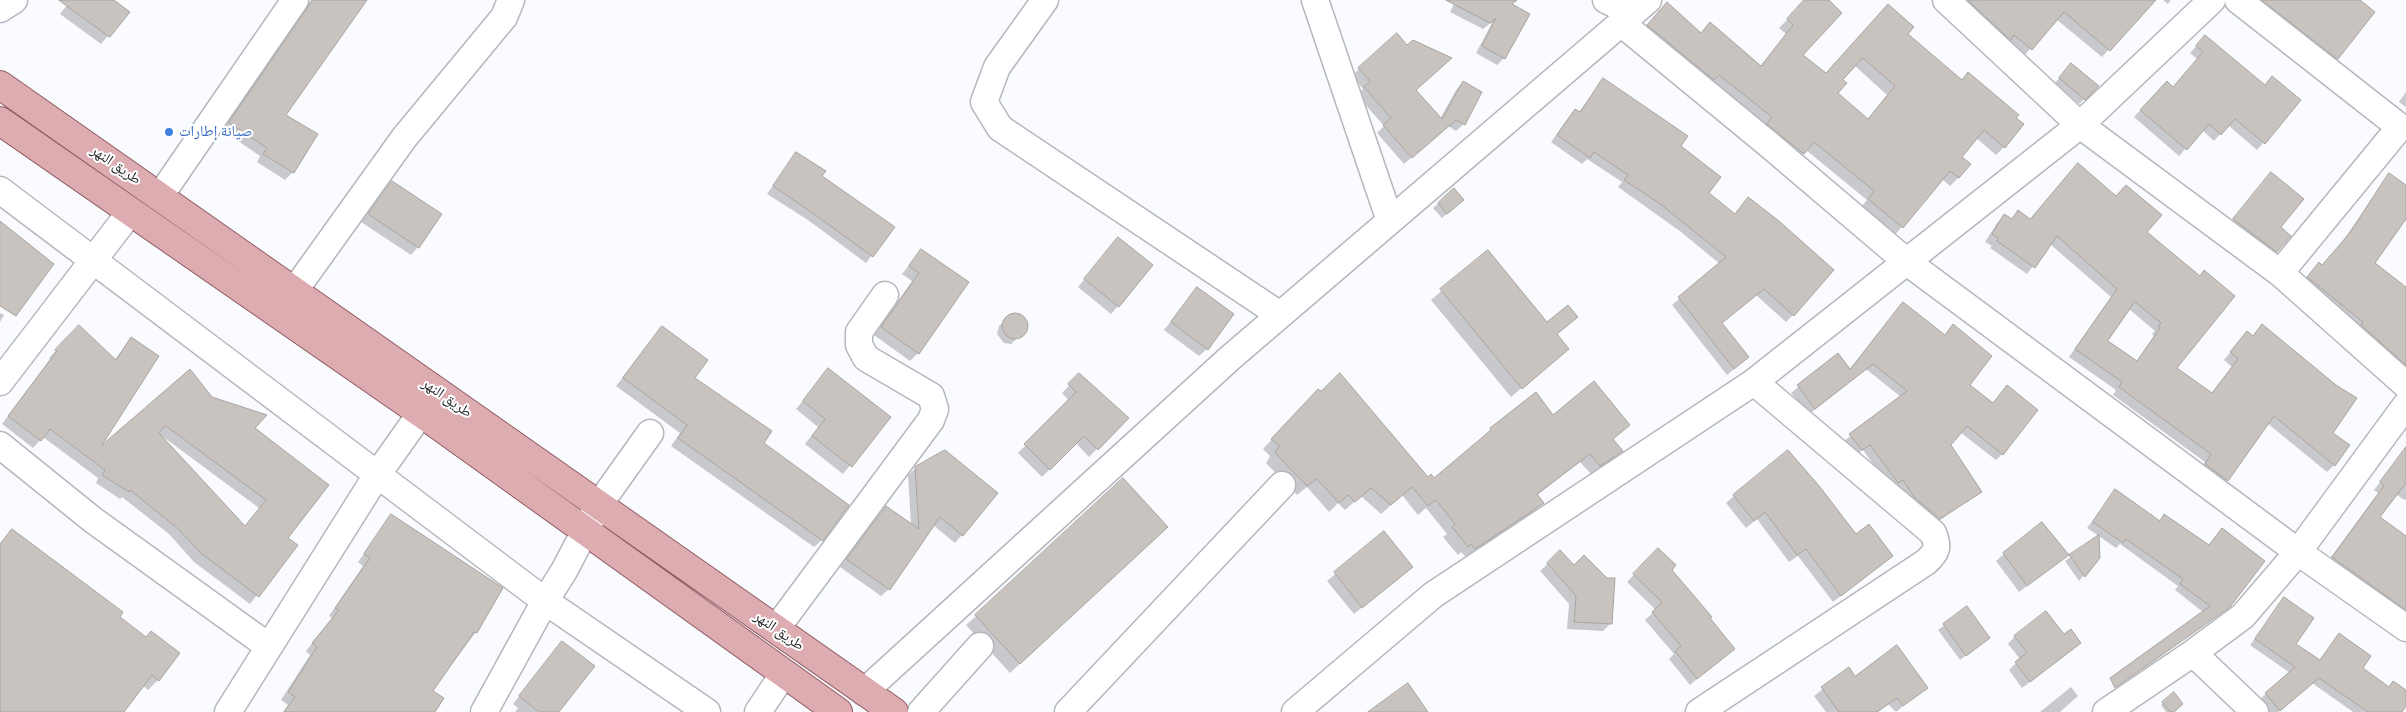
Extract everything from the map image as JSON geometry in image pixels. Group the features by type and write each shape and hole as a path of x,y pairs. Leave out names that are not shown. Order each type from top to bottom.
{"main road":[{"name":"طريق النهر","path":"0,85 295,290 598,506 894,712"},
{"name":"طريق النهر","path":"0,121 421,413 836,711"}],"street":[{"path":"0,9 14,0"},
{"path":"160,196 295,0"},
{"path":"295,290 404,138 504,17 511,0"},
{"path":"1045,0 997,67 984,102 1000,128 1280,314"},
{"path":"1315,0 1390,221"},
{"path":"1606,0 1634,12 1767,143 1907,262 2298,552 2406,628"},
{"path":"1946,0 2080,125 2280,273 2406,385"},
{"path":"1295,712 1433,595 1754,382 2080,125 2212,0"},
{"path":"2238,0 2403,129 2280,273"},
{"path":"864,692 1280,314 1634,12"},
{"path":"0,190 93,258 545,601 707,712"},
{"path":"0,382 93,258 131,211"},
{"path":"776,629 931,420 935,409 931,396 866,358 859,345 859,332 885,295"},
{"path":"1699,712 1926,562 1936,553 1937,543 1933,533 1754,382"},
{"path":"2106,712 2193,653 2243,616 2298,552 2406,405"},
{"path":"228,712 377,475 421,413"},
{"path":"484,712 545,601 586,532 598,506 650,433"},
{"path":"0,445 94,520 268,646"},
{"path":"1068,712 1282,486"},
{"path":"921,712 980,646"},
{"path":"2193,653 2255,712"},
{"path":"758,712 784,673"}],"building":[{"path":"59,0 114,0 130,12 110,37"},
{"path":"313,0 367,0 286,115 318,134 294,173 263,154 267,148 229,123"},
{"path":"1446,0 1517,0 1512,4 1530,14 1505,59 1482,46 1496,18 1491,23"},
{"path":"1804,0 1829,0 1842,13 1803,55 1826,73 1888,4 1914,27 1908,34 1962,80 1968,72 2019,115 2016,118 2024,124 2005,148 1984,130 1962,157 1971,164 1959,178 1950,171 1903,228 1868,199 1874,191 1814,142 1804,154 1767,124 1772,117 1719,75 1714,80 1647,25 1667,2 1701,33 1710,22 1761,66 1793,25 1787,19","holes":["1863,58 1895,86 1868,119 1838,93 1847,83 1843,80"]},
{"path":"1968,0 2156,0 2110,51 2064,12 2032,50 2014,35 2011,40"},
{"path":"2262,0 2360,0 2375,12 2338,59"},
{"path":"1397,33 1407,45 1413,40 1452,58 1416,90 1442,119 1463,81 1482,92 1465,125 1456,120 1412,158 1383,125 1391,118 1364,87 1370,81 1358,68"},
{"path":"2205,35 2265,85 2272,76 2301,100 2265,144 2235,119 2221,135 2209,124 2187,150 2140,110 2167,81 2173,87 2203,52 2196,46"},
{"path":"2071,63 2099,86 2085,100 2059,78"},
{"path":"1603,78 1688,136 1681,146 1721,177 1709,193 1735,214 1748,197 1779,221 1834,270 1794,316 1764,289 1722,323 1749,357 1734,369 1678,297 1726,257 1659,203 1624,180 1628,175 1594,152 1590,158 1557,135 1575,109 1580,112"},
{"path":"796,152 826,171 822,176 895,227 873,257 773,186"},
{"path":"2078,163 2116,196 2126,185 2162,215 2147,232 2200,276 2204,270 2235,296 2177,368 2212,393 2238,359 2230,352 2247,331 2253,336 2262,324 2336,385 2357,398 2333,433 2350,445 2335,466 2274,416 2228,481 2205,464 2211,454 2119,387 2122,382 2075,349 2117,289 2057,236 2035,268 1997,241 1998,238 1992,234 2004,214 2012,219 2018,210 2030,219","holes":["2135,302 2161,323 2158,326 2160,328 2137,361 2108,341"]},
{"path":"2271,172 2304,199 2281,227 2291,236 2277,252 2233,219"},
{"path":"2389,173 2406,185 2406,219 2375,263 2406,287 2406,365 2361,325 2363,322 2307,277 2319,262 2322,265 2349,234"},
{"path":"392,181 442,214 419,248 368,214"},
{"path":"1454,188 1464,200 1447,214 1438,203"},
{"path":"0,221 54,264 16,316 0,306"},
{"path":"1118,237 1153,265 1119,307 1084,279"},
{"path":"921,249 969,282 919,354 881,327 919,273 909,266"},
{"path":"1488,250 1547,322 1568,305 1578,317 1557,334 1569,349 1522,389 1440,289"},
{"path":"1197,287 1234,314 1208,350 1171,322"},
{"path":"1903,302 1945,335 1953,324 1992,356 1970,385 1993,403 2007,385 2038,410 2003,455 1967,426 1951,445 1982,492 1940,519 1914,497 1903,480 1898,483 1870,445 1862,450 1849,434 1907,391 1873,364 1815,409 1797,385 1838,353 1850,369"},
{"path":"1015,313 1024,317 1028,326 1024,335 1015,339 1006,335 1002,326 1006,317"},
{"path":"79,325 116,360 131,337 159,356 102,445 190,369 212,397 267,415 255,428 329,485 288,538 298,545 259,597 202,554 176,527 130,490 129,492 102,475 105,470 50,429 41,441 8,416 57,351 55,350","holes":["166,426 266,500 245,526 159,433"]},
{"path":"662,326 708,360 695,378 772,431 764,443 849,505 823,541 678,438 687,425 623,378"},
{"path":"828,368 891,417 852,467 812,436 825,419 803,401"},
{"path":"1079,373 1129,418 1098,450 1084,436 1050,470 1024,444 1076,392 1068,384"},
{"path":"1340,373 1428,477 1431,474 1434,478 1491,430 1490,428 1536,392 1553,415 1594,381 1630,425 1613,439 1623,451 1600,466 1590,454 1537,494 1544,503 1475,549 1471,544 1468,547 1452,527 1455,524 1436,500 1428,506 1412,487 1391,505 1371,488 1355,502 1348,495 1339,503 1317,479 1307,486 1275,453 1279,446 1271,439 1318,389 1321,391"},
{"path":"2406,447 2406,483 2380,517 2406,536 2406,610 2332,557 2384,486 2380,482"},
{"path":"945,450 998,493 963,536 940,517 890,590 846,559 886,506 919,529 915,467"},
{"path":"1788,450 1820,487 1856,534 1869,524 1893,556 1841,596 1806,549 1797,555 1765,512 1754,521 1733,495"},
{"path":"1123,478 1168,527 1020,664 975,615"},
{"path":"2115,489 2160,521 2164,514 2209,545 2222,528 2265,561 2230,607 2115,688 2110,678 2210,606 2180,584 2183,579 2126,539 2123,543 2093,522"},
{"path":"391,514 503,588 477,633 474,632 433,691 444,698 435,712 284,712 295,697 288,692 317,647 312,643 339,610 335,608 370,558 364,554"},
{"path":"2042,522 2069,555 2027,586 2003,553"},
{"path":"12,529 123,612 120,617 146,637 151,631 180,653 159,681 152,675 124,712 0,712 0,545"},
{"path":"1384,531 1413,567 1362,608 1334,572"},
{"path":"2099,535 2100,558 2085,577 2069,555"},
{"path":"1658,548 1676,565 1672,570 1712,617 1710,618 1735,649 1697,679 1675,651 1681,646 1652,612 1662,602 1633,574"},
{"path":"1560,550 1574,565 1584,555 1607,578 1615,578 1612,624 1574,622 1576,596 1547,563"},
{"path":"2284,597 2314,618 2296,644 2320,660 2339,633 2371,656 2363,668 2389,687 2393,681 2406,690 2406,706 2402,712 2368,712 2319,678 2280,711 2265,693 2295,667 2255,639"},
{"path":"1967,606 1990,638 1966,656 1943,624"},
{"path":"2046,611 2064,634 2071,629 2081,643 2030,682 2015,662 2027,652 2014,636"},
{"path":"562,641 595,666 559,712 539,712 519,696"},
{"path":"1897,645 1928,688 1903,706 1897,698 1877,712 1839,712 1821,687 1849,667 1855,676"},
{"path":"1408,683 1428,712 1368,712"},
{"path":"2174,692 2183,704 2174,712 2170,712 2162,702"}],"place":[{"name":"صيانة إطارات","path":"169,132"}]}
